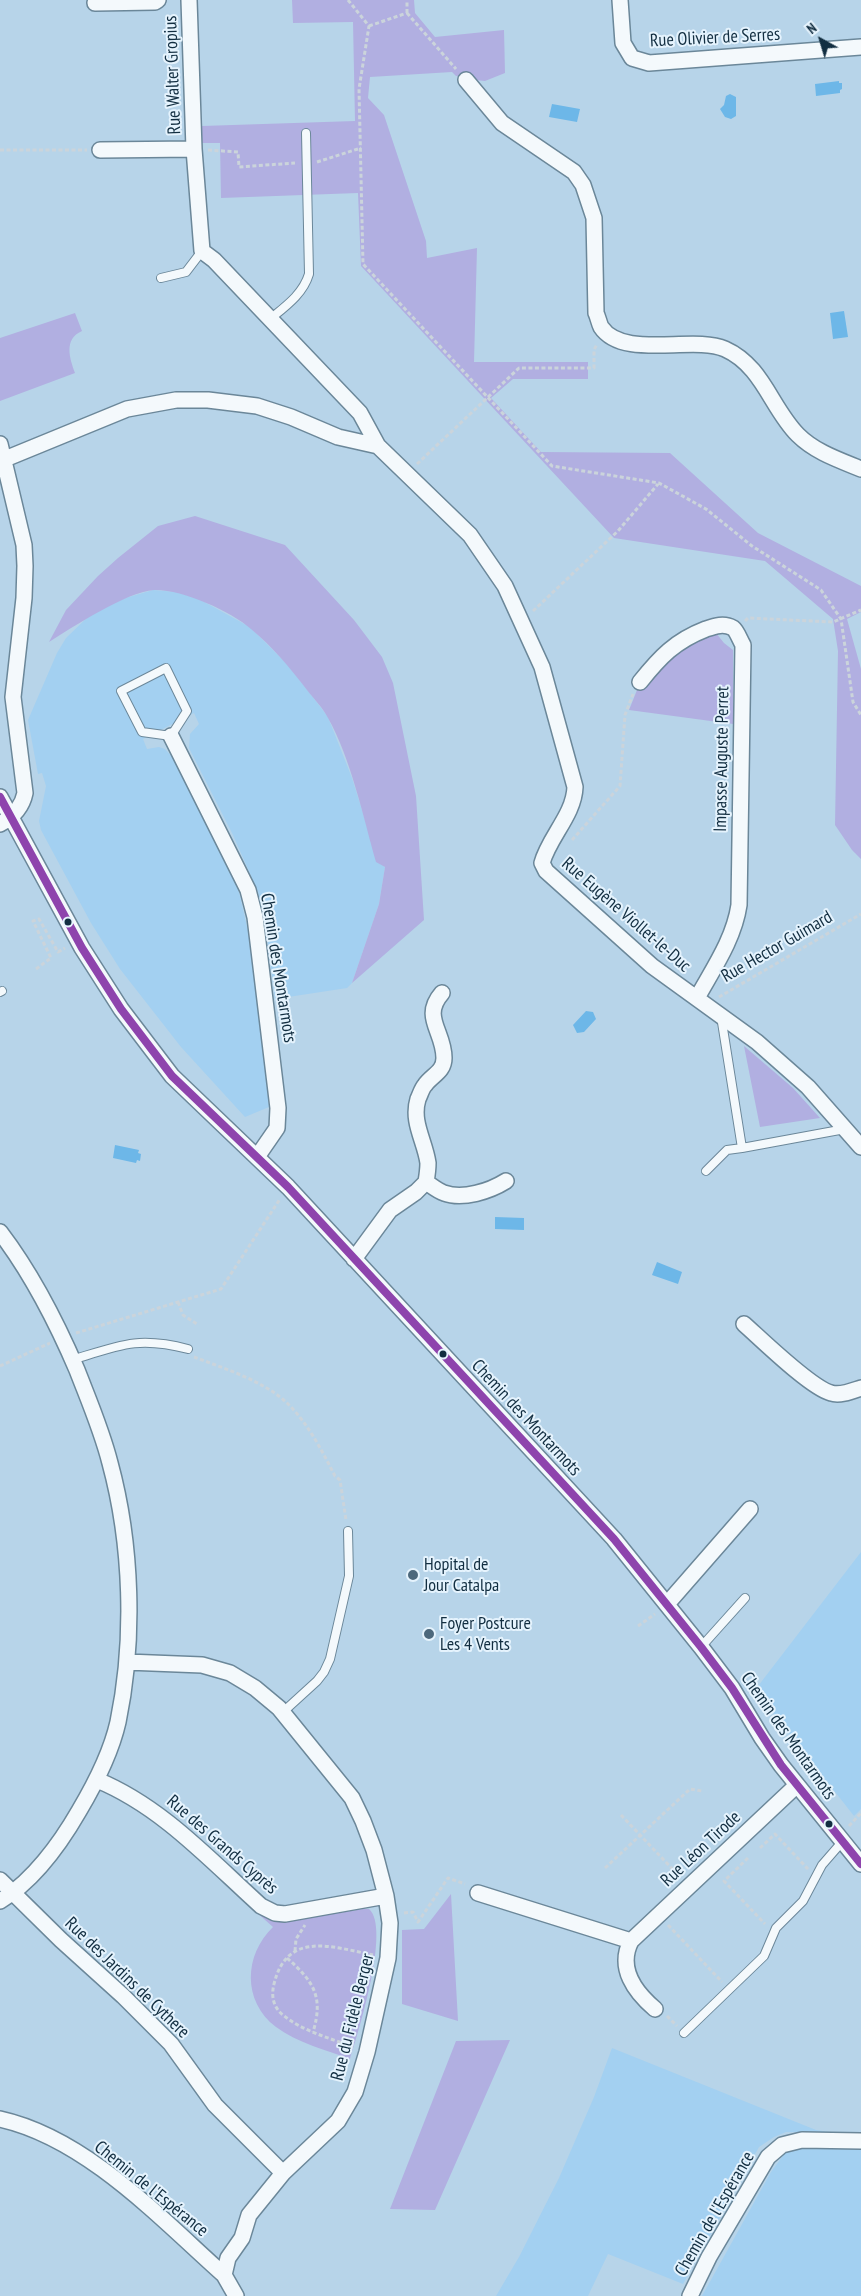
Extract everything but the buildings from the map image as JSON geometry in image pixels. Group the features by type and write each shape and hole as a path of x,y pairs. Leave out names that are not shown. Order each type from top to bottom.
{"street":[{"name":"Rue Walter Gropius","path":"95,3 155,2 158,0"},
{"name":"Rue Walter Gropius","path":"189,0 194,150 202,251"},
{"name":"Rue Olivier de Serres","path":"620,0 623,43 632,58 649,63 861,47"},
{"path":"466,80 502,123 574,172 583,185 594,218 596,312 604,330 611,337 629,344 718,346 739,355 753,370 797,434 813,448 861,469"},
{"name":"Rue Walter Gropius","path":"100,150 194,150"},
{"path":"202,251 214,260 360,413 378,446"},
{"path":"4,460 127,409 176,400 208,400 257,406 291,417 338,437 378,446"},
{"path":"0,444 24,545 26,566 12,697 25,793 23,804 5,821"},
{"name":"Rue Eugène Viollet-le-Duc","path":"378,446 470,535 505,586 542,667 575,788 574,800 546,848 542,863 546,871 652,966 721,1014 757,1042 808,1087 861,1147"},
{"path":"640,682 661,656 684,638 713,626 724,625 735,629"},
{"name":"Impasse Auguste Perret","path":"702,1001 734,927 739,904 743,645 735,629"},
{"name":"Chemin des Montarmots","path":"171,736 248,890 255,917 278,1108 277,1128 257,1157"},
{"name":"Chemin des Montarmots","path":"0,797 5,821 78,942 121,1010 172,1076 288,1187 614,1539 701,1647 732,1688 762,1738 797,1785 861,1864"},
{"path":"354,1259 390,1210 416,1192 426,1182 428,1163 416,1122 417,1101 424,1086 441,1070 444,1058 438,1031 432,1020 433,1007 442,994"},
{"path":"426,1182 444,1194 472,1194 490,1190 506,1181"},
{"path":"0,1232 22,1261 62,1338 92,1406 110,1463 127,1551 127,1662 118,1723 97,1780 63,1839 14,1893 0,1901"},
{"path":"744,1324 812,1383 832,1394 861,1388"},
{"path":"668,1604 750,1509"},
{"name":"Rue du Fidèle Berger","path":"127,1662 202,1665 230,1673 255,1688 283,1712 352,1798 374,1850 389,1914 388,1958 367,2052 355,2092 338,2121 283,2173 249,2215 242,2238 228,2258 224,2275"},
{"name":"Rue des Grands Cyprès","path":"97,1780 117,1788 148,1806 260,1906 275,1913 285,1914 386,1896"},
{"name":"Rue Léon Tirode","path":"631,1941 797,1785"},
{"name":"Rue des Jardins de Cythere","path":"0,1880 61,1940 124,1996 171,2044 215,2105 283,2173"},
{"path":"478,1892 631,1941 627,1949 629,1977 643,1998 655,2009"},
{"name":"Chemin de l'Espérance","path":"0,2119 37,2130 100,2166 224,2275 236,2296"},
{"name":"Chemin de l'Espérance","path":"690,2296 709,2257 768,2157 782,2145 802,2140 861,2141"}],"lane":[{"path":"270,319 300,292 306,285 309,274 306,133"},
{"path":"161,278 186,272 202,251"},
{"path":"166,668 187,711 171,736 142,732 120,691 166,668"},
{"path":"721,1014 742,1148"},
{"path":"706,1171 727,1150 845,1129"},
{"path":"72,1360 120,1345 147,1341 188,1349"},
{"path":"283,1712 317,1681 324,1672 330,1658 350,1576 348,1531"},
{"path":"701,1647 745,1598"},
{"path":"684,2033 764,1956 776,1928 803,1901 822,1865 842,1842"}],"path":[{"path":"348,0 369,26 359,89 363,264 486,398 552,466 659,483 706,509 752,546 821,590 841,619 853,702 861,715"},
{"path":"407,0 407,13 466,80"},
{"path":"369,26 407,13"},
{"path":"194,150 238,152 240,167 306,163 361,148"},
{"path":"0,150 100,150"},
{"path":"407,474 519,368 594,368 594,350 604,330"},
{"path":"522,620 618,531 659,483"},
{"path":"735,629 748,618 833,622 861,610"},
{"path":"569,844 620,786 625,715 631,698 640,682"},
{"name":"Rue Hector Guimard","path":"702,1001 861,914"},
{"path":"36,969 51,958 33,921 40,919 58,952 78,942"},
{"path":"0,1366 62,1338 221,1289 288,1187"},
{"path":"178,1302 183,1315 198,1324"},
{"path":"188,1349 191,1356 231,1371 265,1388 287,1403 311,1434 335,1476 340,1480 348,1531"},
{"path":"606,1868 690,1789 702,1791"},
{"path":"621,1814 689,1886"},
{"path":"760,1848 775,1834 815,1877"},
{"path":"748,1858 724,1881 767,1926 776,1928"},
{"path":"389,1914 413,1912 418,1922 448,1878 472,1886 478,1892"},
{"path":"295,1951 296,1939 306,1923 308,1910"},
{"path":"659,1915 730,1990"},
{"path":"367,2052 313,2032 288,2018 274,2005 272,1992 276,1976 286,1958 295,1951 311,1946 325,1946 388,1958"},
{"path":"286,1958 305,1974 313,1986 318,2016 313,2032"},
{"path":"655,2009 666,2014 684,2033"}],"shaded area":[{"path":"292,0 414,0 415,13 435,37 504,30 505,73 485,81 475,80 468,75 456,76 452,72 370,77 368,98 384,115 426,241 427,258 477,248 474,362 588,362 588,379 513,379 491,398 541,452 670,453 758,533 861,586 861,612 847,619 861,669 861,859 852,850 835,825 838,651 833,619 765,561 614,538 361,266 358,193 221,198 220,143 202,143 202,126 355,121 353,22 293,23"},
{"path":"839,81 839,83 842,83 840,93 816,96 815,84"},
{"path":"730,94 736,97 736,116 731,119 725,117 720,109 724,105 726,96"},
{"path":"552,104 580,109 577,122 549,117"},
{"path":"844,311 848,337 833,339 830,313"},
{"path":"75,313 82,331 72,339 70,344 71,362 75,373 0,401 0,338"},
{"path":"195,516 285,545 354,620 382,657 393,683 416,796 424,920 352,983 379,904 385,867 376,862 356,788 336,734 324,711 281,658 267,643 242,622 219,608 178,593 154,590 142,592 115,603 49,642 66,610 118,558 158,526"},
{"path":"153,590 176,592 197,598 250,627 290,667 328,717 352,778 378,861 385,867 379,904 352,983 347,988 275,999 265,920 258,892 233,835 189,748 190,734 199,724 194,713 143,739 147,749 159,747 165,749 175,760 224,856 239,892 251,944 269,1107 245,1117 181,1047 120,969 91,923 41,830 39,821 46,786 42,773 38,774 28,720 57,653 66,638 94,611 108,603"},
{"path":"716,633 733,650 733,724 629,710 639,685 646,688 676,654 695,642"},
{"path":"586,1011 593,1012 596,1019 584,1032 577,1033 573,1025"},
{"path":"744,1046 793,1088 820,1118 760,1127"},
{"path":"115,1145 139,1150 138,1153 141,1154 140,1161 137,1160 136,1163 113,1158"},
{"path":"495,1217 524,1218 524,1230 495,1229"},
{"path":"657,1262 682,1272 678,1284 652,1275"},
{"path":"861,1552 861,1809 854,1816 755,1690"},
{"path":"451,1894 458,2021 402,2004 402,1930 424,1929"},
{"path":"369,1909 375,1920 375,1958 371,1981 350,2059 284,2033 265,2016 257,2004 252,1991 252,1964 263,1938 273,1927 255,1911 272,1920 288,1921"},
{"path":"510,2040 435,2210 390,2209 456,2041"},
{"path":"612,2048 816,2130 836,2133 786,2132 759,2147 683,2284 608,2254 588,2296 496,2296 519,2257 559,2178 594,2097"},
{"path":"807,2147 861,2149 861,2296 702,2296 771,2172 785,2153 791,2149"}],"transit line":[{"path":"0,797 82,948 121,1009 172,1076 288,1187 614,1539 701,1647 732,1688 781,1765 861,1864"}],"place":[{"name":"Hopital de Jour Catalpa","path":"413,1575"},
{"name":"Foyer Postcure Les 4 Vents","path":"429,1634"}]}
